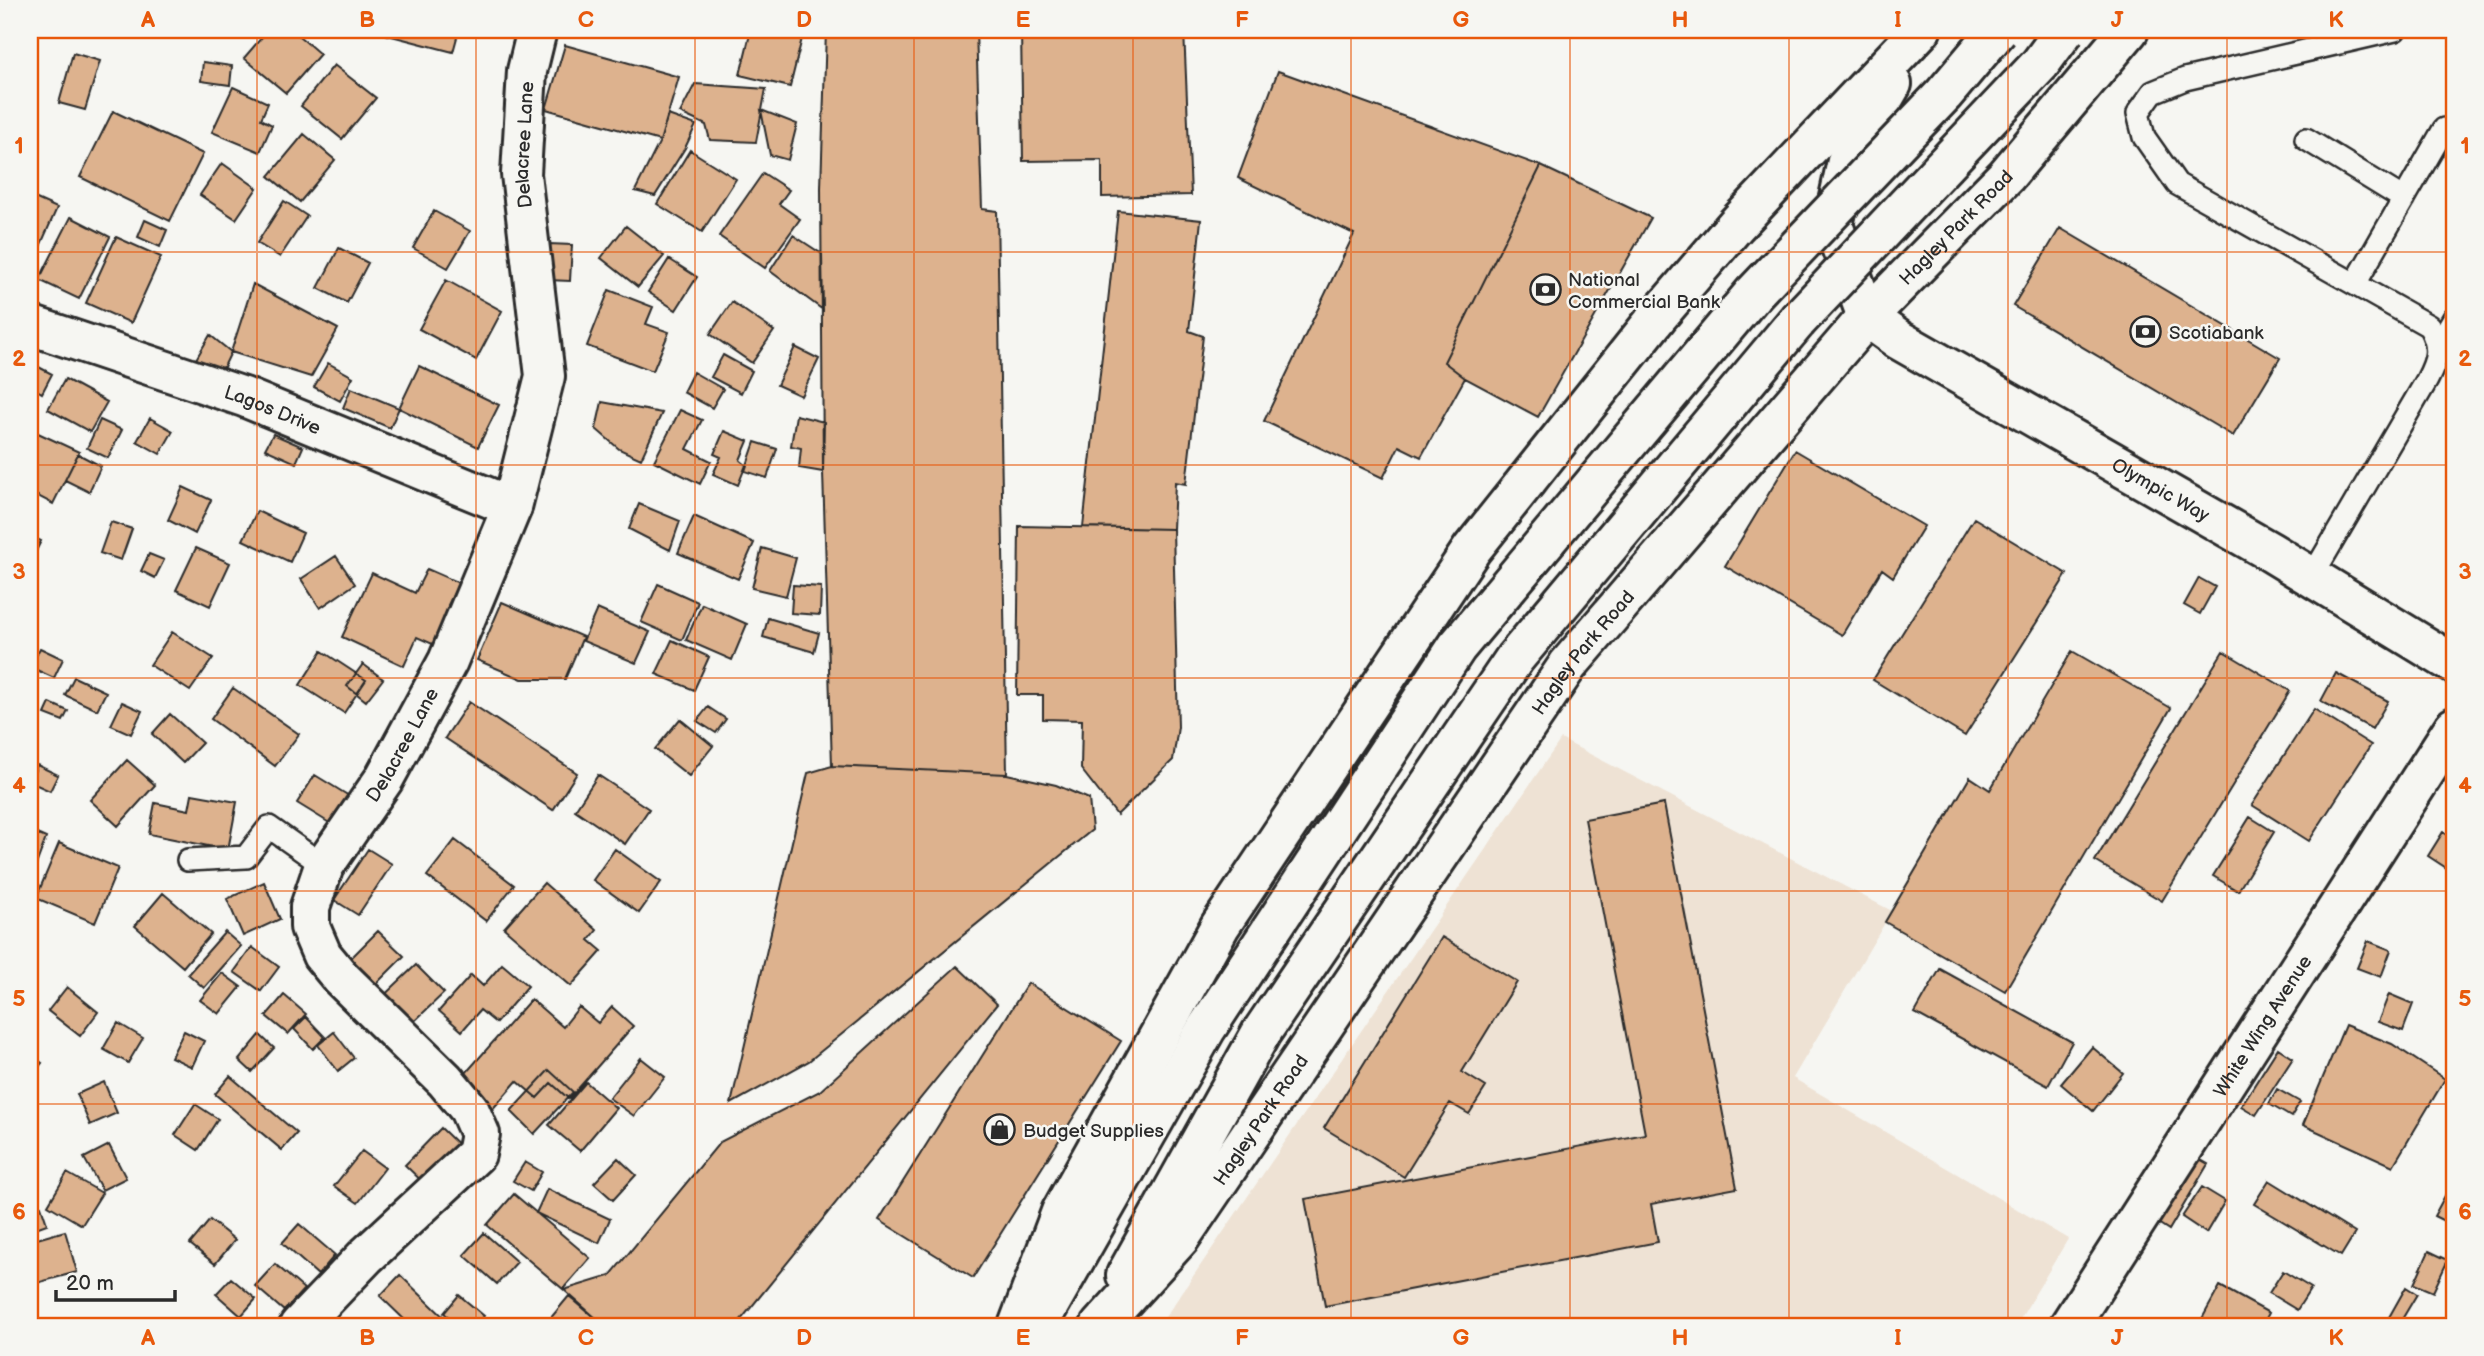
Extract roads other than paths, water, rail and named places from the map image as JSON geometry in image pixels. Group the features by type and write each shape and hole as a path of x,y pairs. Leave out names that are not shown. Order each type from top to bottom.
{"main road":[{"name":"Delacree Lane","path":"299,1326 366,1256 476,1154 480,1143 476,1121 445,1080 341,978 322,955 310,927 310,907 324,866 384,779 447,661 512,507 545,376 521,174 527,71 537,30"},
{"path":"1867,317 1833,225 1847,160 1923,30"},
{"path":"1018,1326 1061,1212 1220,926 1472,550 1658,316 1719,245 1923,30"},
{"path":"1037,1326 1206,1029 1457,647 1753,294 1944,94 1998,30"},
{"name":"Hagley Park Road","path":"1099,1326 1261,1032 1515,659 1797,321 2040,64 2065,30"},
{"name":"Hagley Park Road","path":"1099,1326 1180,1238 1568,665 1867,317 2006,176 2129,30"},
{"name":"Olympic Way","path":"1867,317 1899,340 2311,578 2454,664"},
{"name":"Lagos Drive","path":"30,325 244,397 512,507"},
{"name":"White Wing Avenue","path":"2069,1326 2454,727"}],"lane":[{"path":"2395,30 2185,79 2153,92 2138,113 2144,136 2177,184 2429,326 2439,343"},
{"path":"2355,284 2444,129"},
{"path":"2306,139 2404,199"},
{"path":"2311,578 2427,380 2436,362 2439,343 2454,318"},
{"path":"188,860 246,857 268,827 324,866"}],"place":[{"name":"National Commercial Bank","path":"1545,290"},
{"name":"Scotiabank","path":"2146,332"},
{"name":"Budget Supplies","path":"1000,1130"}]}
